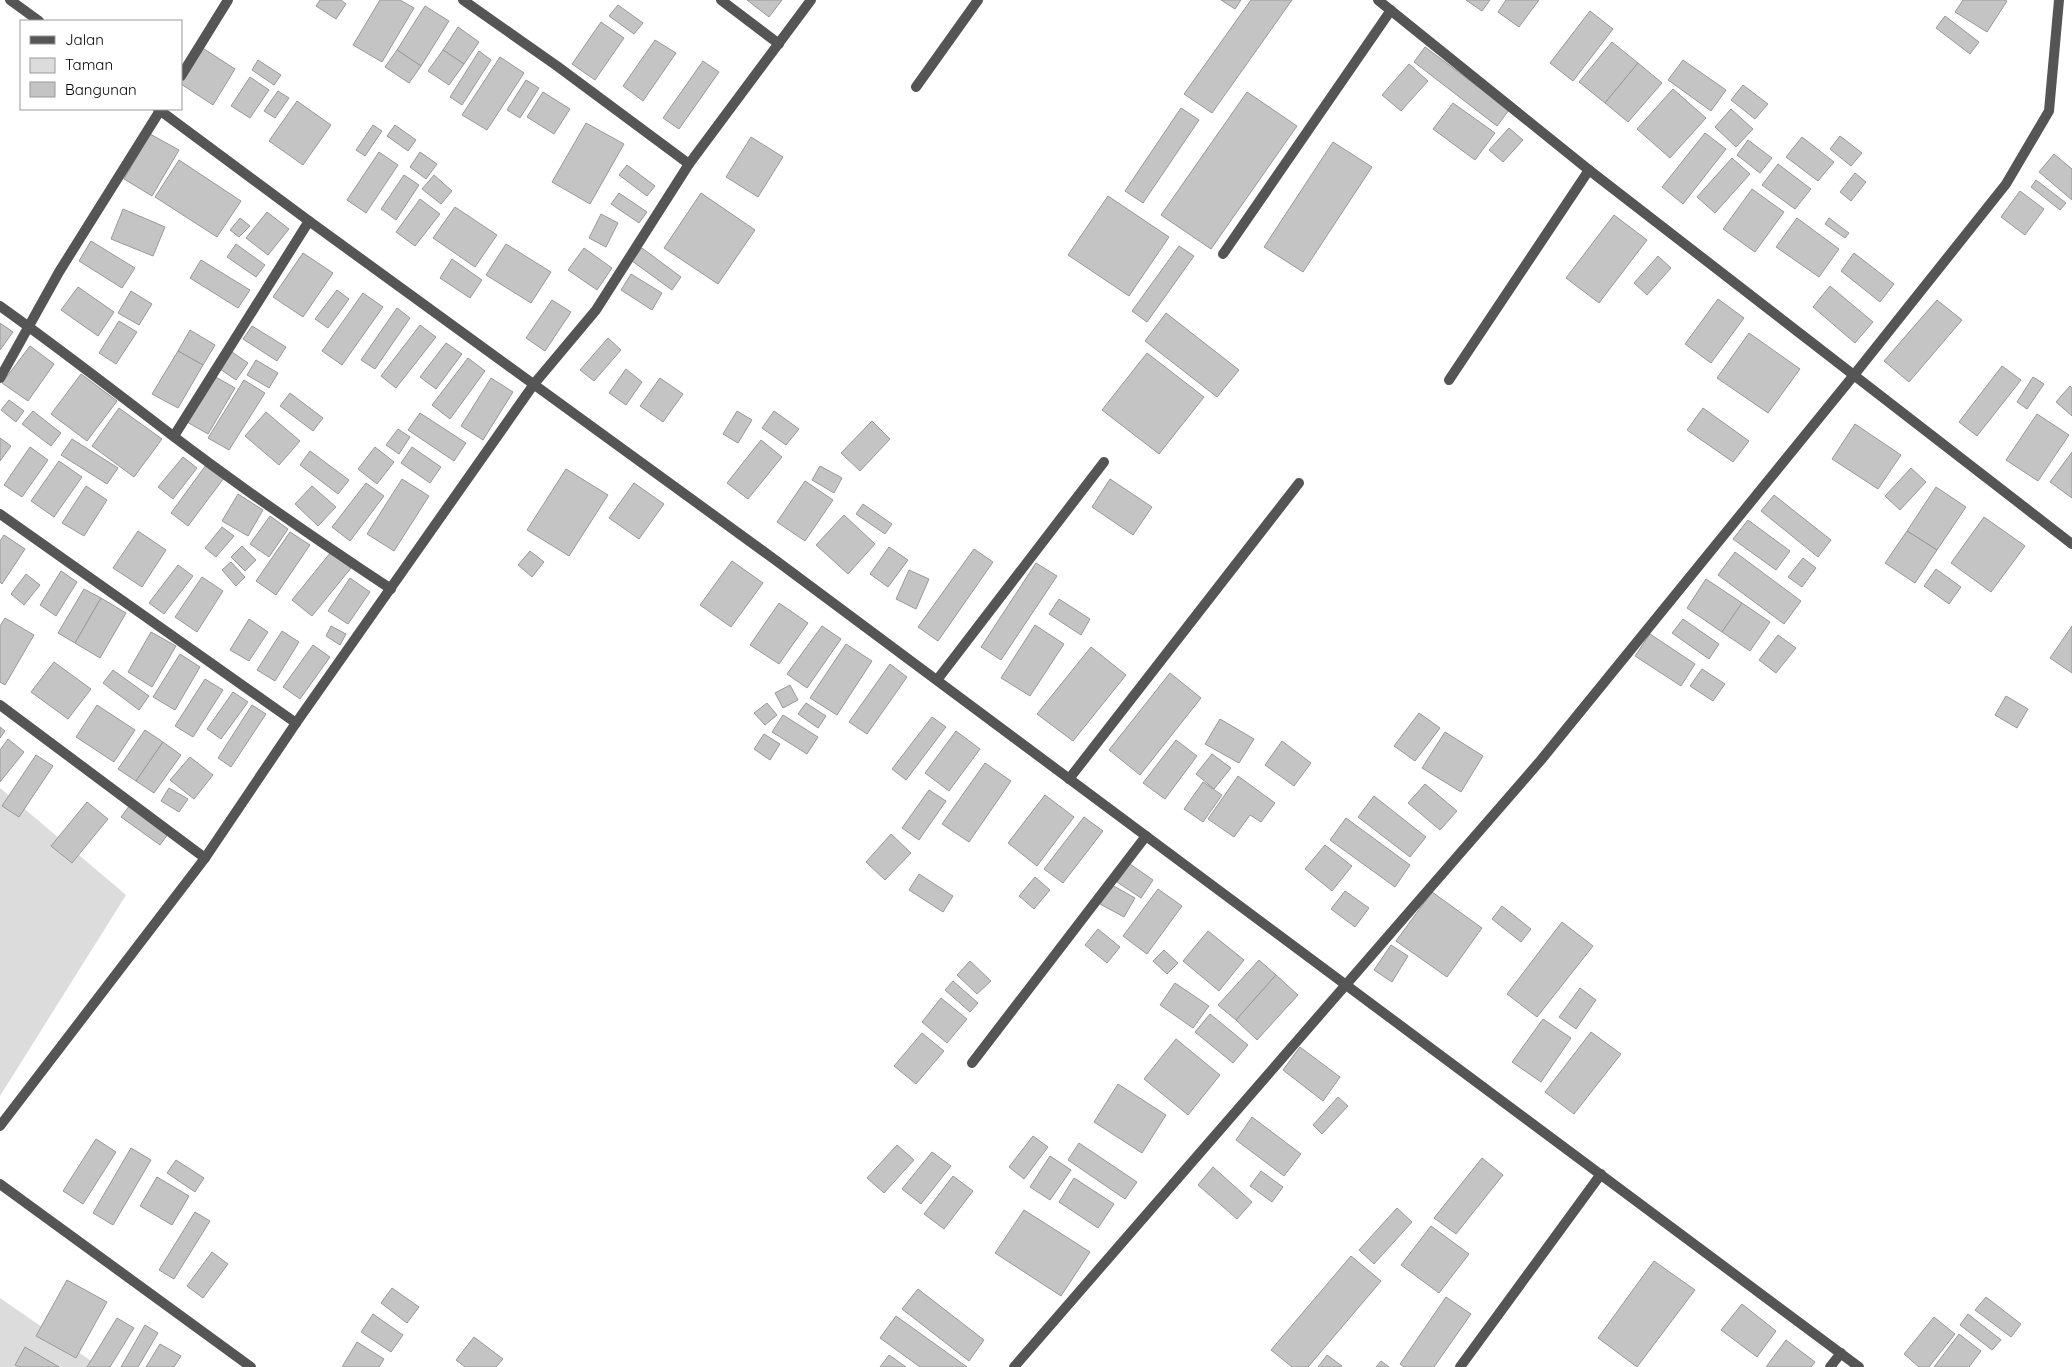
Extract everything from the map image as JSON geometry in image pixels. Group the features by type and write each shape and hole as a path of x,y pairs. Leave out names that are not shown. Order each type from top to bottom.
{"street":[{"path":"10,0 38,20"},
{"path":"182,74 228,0"},
{"path":"463,0 557,66 689,164"},
{"path":"721,0 779,44"},
{"path":"0,1126 205,858 296,723 534,384 596,310 689,164 811,0"},
{"path":"916,87 978,0"},
{"path":"1378,0 1589,170 2072,544"},
{"path":"1014,1367 1541,760 1854,375 2006,184 2048,111 2058,0"},
{"path":"1223,254 1391,10"},
{"path":"0,378 59,272 159,110"},
{"path":"161,110 309,222 534,384 937,680 1859,1367"},
{"path":"1449,380 1589,170"},
{"path":"174,436 309,222"},
{"path":"0,306 77,361 174,436 306,532 391,589"},
{"path":"937,680 1104,462"},
{"path":"1069,779 1299,483"},
{"path":"0,514 296,723"},
{"path":"0,706 205,858"},
{"path":"972,1063 1146,836"},
{"path":"1460,1367 1601,1174"},
{"path":"0,1184 251,1367"},
{"path":"1830,1367 1841,1354"}],"green space":[{"path":"0,788 126,895 0,1096"},
{"path":"0,1298 100,1367 0,1367"}],"building":[{"path":"320,0 341,0 346,4 336,19 316,6"},
{"path":"380,0 400,0 414,8 382,62 353,45"},
{"path":"747,0 782,0 769,17"},
{"path":"1221,0 1241,0 1235,9"},
{"path":"1251,0 1292,0 1212,113 1184,94"},
{"path":"1466,0 1490,0 1482,11"},
{"path":"1506,0 1539,0 1519,27 1498,12"},
{"path":"1963,0 2007,1 1987,32 1955,12"},
{"path":"618,5 643,23 634,34 609,16"},
{"path":"425,6 449,21 421,66 397,50"},
{"path":"1590,11 1613,29 1573,81 1550,63"},
{"path":"1945,16 1979,42 1970,54 1936,28"},
{"path":"601,22 624,38 595,80 572,64"},
{"path":"458,27 479,42 464,64 443,50"},
{"path":"655,40 676,53 643,101 623,86"},
{"path":"1612,42 1638,63 1605,103 1579,82"},
{"path":"201,47 235,69 213,105 182,85 182,76"},
{"path":"1425,47 1509,110 1497,126 1414,62"},
{"path":"397,50 421,66 409,83 385,67"},
{"path":"443,50 464,64 449,85 428,71"},
{"path":"479,51 491,60 462,105 450,97"},
{"path":"500,57 524,73 487,130 462,115"},
{"path":"258,60 281,75 274,85 252,70"},
{"path":"1683,60 1726,90 1711,111 1668,80"},
{"path":"703,61 719,72 679,129 663,118"},
{"path":"1638,63 1662,83 1628,122 1605,103"},
{"path":"1409,64 1428,81 1401,111 1382,95"},
{"path":"250,77 269,90 250,118 231,106"},
{"path":"526,80 539,88 520,118 507,110"},
{"path":"1743,85 1768,104 1755,119 1731,100"},
{"path":"1673,89 1706,118 1670,158 1637,129"},
{"path":"278,91 289,98 275,118 264,111"},
{"path":"543,92 570,109 554,134 527,117"},
{"path":"1247,92 1297,126 1211,249 1161,215"},
{"path":"297,101 331,125 303,165 269,141"},
{"path":"1453,103 1495,133 1475,160 1433,129"},
{"path":"1181,108 1199,120 1143,203 1125,191"},
{"path":"1731,109 1753,129 1736,147 1715,127"},
{"path":"586,123 624,144 590,204 552,182"},
{"path":"373,125 382,131 365,156 356,150"},
{"path":"395,125 416,140 408,151 387,136"},
{"path":"1509,128 1523,140 1503,162 1489,150"},
{"path":"1705,133 1726,149 1683,204 1662,187"},
{"path":"150,134 179,150 152,196 124,179"},
{"path":"1840,136 1862,153 1851,166 1830,149"},
{"path":"751,137 783,157 758,197 726,177"},
{"path":"1802,137 1834,162 1818,181 1786,157"},
{"path":"1748,140 1772,158 1760,173 1737,155"},
{"path":"1333,142 1372,167 1303,272 1264,247"},
{"path":"379,152 398,165 366,213 347,200"},
{"path":"420,152 437,164 426,179 410,167"},
{"path":"2054,154 2072,169 2072,200 2039,172"},
{"path":"1732,158 1750,174 1715,213 1697,197"},
{"path":"179,160 241,201 217,237 155,197"},
{"path":"1778,164 1811,189 1795,209 1762,185"},
{"path":"627,165 655,186 647,196 619,175"},
{"path":"1855,173 1866,182 1851,201 1840,192"},
{"path":"404,175 419,185 396,220 381,209"},
{"path":"434,175 452,191 441,204 422,189"},
{"path":"2036,180 2066,203 2060,210 2031,187"},
{"path":"1752,189 1784,212 1755,252 1723,229"},
{"path":"2020,191 2044,209 2025,235 2001,217"},
{"path":"619,193 647,212 639,223 611,204"},
{"path":"701,193 755,230 718,284 664,248"},
{"path":"1108,196 1169,237 1129,296 1068,255"},
{"path":"420,199 440,214 415,246 396,232"},
{"path":"455,207 497,235 475,267 433,238"},
{"path":"123,209 165,227 153,256 111,239"},
{"path":"267,212 289,229 268,255 246,238"},
{"path":"601,214 618,223 606,247 589,238"},
{"path":"1614,215 1647,240 1599,303 1566,278"},
{"path":"240,218 250,226 239,237 230,230"},
{"path":"1797,218 1839,249 1819,277 1776,247"},
{"path":"1829,218 1849,233 1845,238 1825,224"},
{"path":"91,241 135,268 122,288 79,261"},
{"path":"236,244 265,265 256,277 227,257"},
{"path":"506,244 551,272 531,303 486,275"},
{"path":"1179,246 1194,256 1147,322 1132,311"},
{"path":"584,248 612,268 597,290 568,270"},
{"path":"642,248 681,277 672,290 632,261"},
{"path":"303,253 333,273 303,317 273,297"},
{"path":"1854,253 1894,284 1880,302 1841,271"},
{"path":"1658,256 1671,268 1647,295 1634,283"},
{"path":"452,259 482,280 470,298 440,278"},
{"path":"201,260 250,290 238,308 190,278"},
{"path":"631,274 662,293 652,310 621,290"},
{"path":"1830,286 1873,322 1855,343 1813,307"},
{"path":"78,287 114,312 98,336 61,310"},
{"path":"337,290 349,299 328,328 315,319"},
{"path":"131,291 152,304 139,325 118,313"},
{"path":"363,293 383,307 342,365 322,351"},
{"path":"1718,299 1744,318 1711,363 1685,344"},
{"path":"552,300 571,312 545,351 526,338"},
{"path":"1937,300 1962,320 1909,382 1884,361"},
{"path":"397,308 410,318 375,369 361,360"},
{"path":"1166,313 1239,370 1217,397 1145,341"},
{"path":"119,321 137,332 116,364 99,353"},
{"path":"0,323 13,332 0,350"},
{"path":"420,325 436,337 396,388 381,376"},
{"path":"252,326 286,347 277,361 243,339"},
{"path":"190,330 215,345 203,365 178,351"},
{"path":"1749,333 1800,369 1768,413 1717,378"},
{"path":"608,338 621,350 594,381 580,370"},
{"path":"446,343 462,354 436,389 420,377"},
{"path":"30,346 54,364 28,401 2,383"},
{"path":"178,351 203,365 178,408 152,394"},
{"path":"232,352 248,363 236,380 220,369"},
{"path":"1147,353 1204,397 1159,454 1102,410"},
{"path":"468,358 485,371 450,419 432,405"},
{"path":"256,360 278,373 269,388 247,375"},
{"path":"2002,366 2021,380 1977,436 1959,422"},
{"path":"626,369 642,382 626,405 609,393"},
{"path":"81,374 117,401 87,441 51,414"},
{"path":"214,376 235,388 208,434 187,422"},
{"path":"2033,377 2044,384 2027,409 2017,402"},
{"path":"491,378 513,392 483,440 461,426"},
{"path":"660,378 683,394 663,422 640,406"},
{"path":"244,380 265,393 229,450 208,438"},
{"path":"2070,386 2072,388 2072,416 2056,402"},
{"path":"290,393 323,418 313,431 280,406"},
{"path":"9,400 24,411 16,422 1,410"},
{"path":"119,408 162,439 134,477 92,446"},
{"path":"1703,408 1749,441 1733,462 1687,430"},
{"path":"33,411 61,433 51,446 22,424"},
{"path":"737,411 752,420 738,443 723,434"},
{"path":"774,411 799,429 786,445 762,428"},
{"path":"266,412 300,441 279,465 245,436"},
{"path":"420,413 466,443 454,461 408,430"},
{"path":"2037,414 2069,435 2038,481 2006,460"},
{"path":"872,421 890,439 860,471 841,453"},
{"path":"1855,424 1901,455 1878,489 1832,459"},
{"path":"398,429 410,437 399,454 386,445"},
{"path":"0,438 11,446 0,461"},
{"path":"72,439 118,468 107,484 61,455"},
{"path":"761,440 782,457 748,499 727,483"},
{"path":"30,447 48,460 22,497 4,485"},
{"path":"375,447 394,462 377,484 358,469"},
{"path":"412,447 441,467 430,483 401,463"},
{"path":"310,451 349,480 338,494 300,465"},
{"path":"2072,452 2072,498 2050,482"},
{"path":"183,457 197,468 173,499 158,487"},
{"path":"59,461 82,477 54,517 31,501"},
{"path":"206,465 224,478 188,526 171,513"},
{"path":"820,466 842,478 834,493 812,480"},
{"path":"1911,468 1926,482 1900,510 1885,496"},
{"path":"566,469 608,495 569,556 527,530"},
{"path":"402,479 429,496 394,551 367,534"},
{"path":"1110,479 1152,507 1133,535 1092,507"},
{"path":"805,481 833,500 805,541 777,522"},
{"path":"366,483 384,496 350,541 332,527"},
{"path":"634,483 664,504 639,539 609,518"},
{"path":"86,486 107,500 84,536 62,523"},
{"path":"312,486 336,507 318,526 295,504"},
{"path":"1936,487 1966,507 1937,550 1907,531"},
{"path":"238,494 263,510 248,536 222,521"},
{"path":"1774,495 1831,540 1818,557 1761,511"},
{"path":"863,504 892,524 885,534 856,514"},
{"path":"844,515 875,544 848,574 816,545"},
{"path":"270,516 288,529 269,557 250,544"},
{"path":"1984,517 2025,546 1991,592 1951,563"},
{"path":"1748,520 1790,551 1776,570 1733,539"},
{"path":"222,527 234,536 216,557 205,548"},
{"path":"138,531 166,550 142,587 113,568"},
{"path":"1907,531 1937,550 1915,583 1885,563"},
{"path":"290,532 310,545 276,595 256,581"},
{"path":"4,535 25,549 2,584 0,582 0,541"},
{"path":"242,546 256,560 245,571 231,557"},
{"path":"889,547 908,560 888,587 870,574"},
{"path":"974,549 993,562 938,641 918,627"},
{"path":"530,551 544,562 532,577 518,565"},
{"path":"331,552 351,568 312,616 292,600"},
{"path":"1735,552 1801,601 1784,624 1718,575"},
{"path":"1803,558 1816,568 1802,587 1788,577"},
{"path":"732,561 763,583 731,627 700,605"},
{"path":"231,562 245,577 236,586 222,570"},
{"path":"1036,563 1057,576 1001,660 981,647"},
{"path":"178,565 193,576 164,614 149,603"},
{"path":"1936,569 1961,587 1949,604 1924,586"},
{"path":"909,570 929,579 916,609 896,599"},
{"path":"61,571 77,582 56,616 40,605"},
{"path":"26,574 40,585 24,605 11,594"},
{"path":"202,577 223,591 197,632 175,617"},
{"path":"350,578 370,592 348,624 328,611"},
{"path":"1706,579 1742,603 1722,632 1687,608"},
{"path":"84,589 101,598 75,643 58,633"},
{"path":"101,598 126,613 100,658 75,643"},
{"path":"1059,599 1090,619 1081,635 1049,614"},
{"path":"779,603 808,623 779,664 750,645"},
{"path":"1742,603 1770,622 1750,651 1722,632"},
{"path":"5,618 34,635 5,685 0,682 0,626"},
{"path":"249,619 268,632 249,661 230,650"},
{"path":"1683,619 1719,644 1709,659 1672,633"},
{"path":"1035,625 1064,644 1030,696 1001,678"},
{"path":"331,626 346,634 340,645 326,636"},
{"path":"822,626 841,639 807,688 787,674"},
{"path":"2072,626 2072,673 2050,658"},
{"path":"282,631 299,642 275,681 257,670"},
{"path":"151,632 176,646 152,687 128,672"},
{"path":"1650,634 1695,664 1681,686 1635,656"},
{"path":"1778,635 1796,648 1776,673 1759,660"},
{"path":"846,644 872,661 837,715 810,698"},
{"path":"313,645 330,657 300,699 283,687"},
{"path":"1091,647 1126,675 1073,741 1037,714"},
{"path":"180,654 200,667 175,710 153,697"},
{"path":"54,662 91,689 68,719 31,692"},
{"path":"890,664 907,677 867,734 849,722"},
{"path":"1702,669 1725,684 1713,701 1690,686"},
{"path":"113,670 149,696 139,710 103,683"},
{"path":"1170,673 1201,698 1140,775 1109,750"},
{"path":"205,679 223,690 193,737 175,726"},
{"path":"790,685 798,700 783,708 775,693"},
{"path":"233,692 248,702 221,739 207,729"},
{"path":"2006,696 2028,709 2017,728 1995,715"},
{"path":"767,703 777,715 765,725 754,713"},
{"path":"806,703 826,716 818,728 798,714"},
{"path":"97,705 135,730 114,762 76,737"},
{"path":"252,705 266,714 231,767 218,758"},
{"path":"1419,713 1440,728 1415,761 1394,746"},
{"path":"783,715 818,737 807,754 772,732"},
{"path":"932,717 946,727 906,780 892,769"},
{"path":"1220,719 1254,739 1239,763 1205,744"},
{"path":"0,727 5,731 0,738"},
{"path":"145,730 163,742 136,781 118,769"},
{"path":"956,731 980,749 949,791 925,773"},
{"path":"1445,732 1483,756 1461,792 1422,768"},
{"path":"764,734 780,744 770,760 754,749"},
{"path":"8,739 24,752 0,782 0,750"},
{"path":"1176,740 1197,756 1165,799 1143,783"},
{"path":"1282,741 1311,763 1294,786 1265,765"},
{"path":"163,742 181,755 154,793 136,781"},
{"path":"1212,754 1231,768 1214,789 1196,774"},
{"path":"36,755 53,766 19,817 2,806"},
{"path":"190,757 213,775 194,799 170,780"},
{"path":"985,763 1011,781 969,842 942,824"},
{"path":"1238,776 1275,803 1261,822 1250,815 1234,837 1208,819"},
{"path":"1203,782 1222,795 1203,822 1184,809"},
{"path":"1425,784 1457,811 1440,830 1408,803"},
{"path":"169,788 188,799 179,812 161,801"},
{"path":"929,790 946,801 919,840 902,828"},
{"path":"1045,795 1074,817 1037,866 1008,843"},
{"path":"1374,796 1426,837 1410,857 1358,817"},
{"path":"87,802 108,819 72,863 51,846"},
{"path":"130,805 168,834 160,845 121,817"},
{"path":"1084,817 1103,831 1063,883 1044,869"},
{"path":"1346,818 1410,865 1395,887 1330,840"},
{"path":"891,834 911,853 885,880 866,862"},
{"path":"1325,845 1352,866 1332,891 1305,869"},
{"path":"1130,864 1153,880 1141,898 1117,882"},
{"path":"919,874 953,896 943,912 909,890"},
{"path":"1035,877 1050,890 1034,909 1019,896"},
{"path":"1112,885 1135,898 1124,917 1100,904"},
{"path":"1158,889 1182,906 1147,954 1123,936"},
{"path":"1345,891 1369,908 1355,927 1331,909"},
{"path":"1432,892 1482,928 1447,977 1396,941"},
{"path":"1502,906 1531,929 1521,942 1492,919"},
{"path":"1562,922 1593,946 1537,1017 1507,994"},
{"path":"1098,929 1120,947 1107,963 1085,945"},
{"path":"1208,931 1244,960 1219,991 1183,961"},
{"path":"1391,945 1408,956 1392,982 1374,970"},
{"path":"1164,950 1178,963 1167,974 1153,961"},
{"path":"1259,960 1276,975 1236,1020 1218,1005"},
{"path":"970,961 991,981 977,994 957,975"},
{"path":"1276,975 1298,995 1257,1040 1236,1020"},
{"path":"953,981 978,1003 970,1012 945,990"},
{"path":"1175,983 1209,1006 1193,1028 1160,1005"},
{"path":"1580,988 1596,1000 1576,1029 1559,1017"},
{"path":"941,998 967,1019 947,1043 922,1022"},
{"path":"1210,1014 1248,1045 1233,1063 1195,1032"},
{"path":"1543,1019 1571,1038 1541,1082 1512,1062"},
{"path":"1591,1032 1621,1054 1574,1114 1545,1092"},
{"path":"922,1033 944,1051 916,1084 894,1066"},
{"path":"1176,1039 1220,1075 1188,1115 1144,1079"},
{"path":"1300,1047 1340,1077 1323,1101 1283,1070"},
{"path":"1118,1084 1166,1115 1142,1153 1094,1122"},
{"path":"1338,1097 1348,1106 1322,1134 1313,1125"},
{"path":"1252,1117 1301,1154 1284,1176 1236,1140"},
{"path":"1033,1136 1048,1147 1024,1179 1009,1167"},
{"path":"96,1139 116,1152 83,1204 63,1191"},
{"path":"1079,1143 1137,1182 1125,1199 1068,1160"},
{"path":"897,1145 914,1160 884,1193 867,1178"},
{"path":"131,1148 151,1160 113,1225 93,1213"},
{"path":"932,1152 951,1166 921,1204 902,1189"},
{"path":"1050,1156 1071,1170 1050,1200 1030,1187"},
{"path":"1482,1158 1503,1175 1456,1234 1434,1218"},
{"path":"176,1160 204,1178 195,1192 167,1173"},
{"path":"1213,1167 1252,1202 1237,1219 1198,1185"},
{"path":"1261,1171 1283,1187 1272,1202 1250,1186"},
{"path":"953,1176 973,1191 944,1229 924,1214"},
{"path":"157,1177 189,1196 172,1225 140,1206"},
{"path":"1074,1178 1114,1204 1098,1228 1059,1202"},
{"path":"1397,1208 1412,1222 1374,1264 1359,1250"},
{"path":"1024,1210 1090,1252 1061,1296 995,1253"},
{"path":"195,1212 210,1221 174,1279 159,1270"},
{"path":"1431,1226 1469,1254 1439,1293 1401,1265"},
{"path":"212,1252 228,1264 203,1298 187,1286"},
{"path":"1351,1256 1381,1281 1308,1367 1292,1367 1271,1350"},
{"path":"1654,1261 1695,1290 1637,1367 1598,1338"},
{"path":"67,1280 107,1302 76,1358 36,1336"},
{"path":"392,1288 419,1307 407,1323 381,1303"},
{"path":"918,1289 984,1340 969,1361 902,1309"},
{"path":"1446,1297 1471,1314 1434,1367 1404,1367 1400,1364"},
{"path":"1986,1297 2021,1324 2011,1337 1975,1310"},
{"path":"1742,1304 1776,1331 1757,1357 1721,1330"},
{"path":"373,1314 403,1335 391,1352 361,1332"},
{"path":"1968,1314 2001,1340 1992,1350 1960,1325"},
{"path":"896,1316 967,1367 920,1367 880,1338"},
{"path":"1934,1317 1955,1334 1929,1367 1919,1367 1904,1354"},
{"path":"117,1318 134,1328 110,1367 87,1367"},
{"path":"145,1325 158,1333 138,1367 121,1367"},
{"path":"1959,1334 1981,1351 1969,1367 1934,1367"},
{"path":"474,1337 503,1359 496,1367 465,1367 456,1360"},
{"path":"1786,1340 1815,1362 1811,1367 1766,1367"},
{"path":"357,1342 384,1359 379,1367 342,1367"},
{"path":"160,1344 181,1356 174,1367 146,1367"},
{"path":"25,1347 59,1367 19,1367 15,1365"},
{"path":"889,1355 906,1367 880,1367"},
{"path":"1327,1355 1342,1366 1318,1367"},
{"path":"1381,1361 1389,1367 1376,1367"}]}
